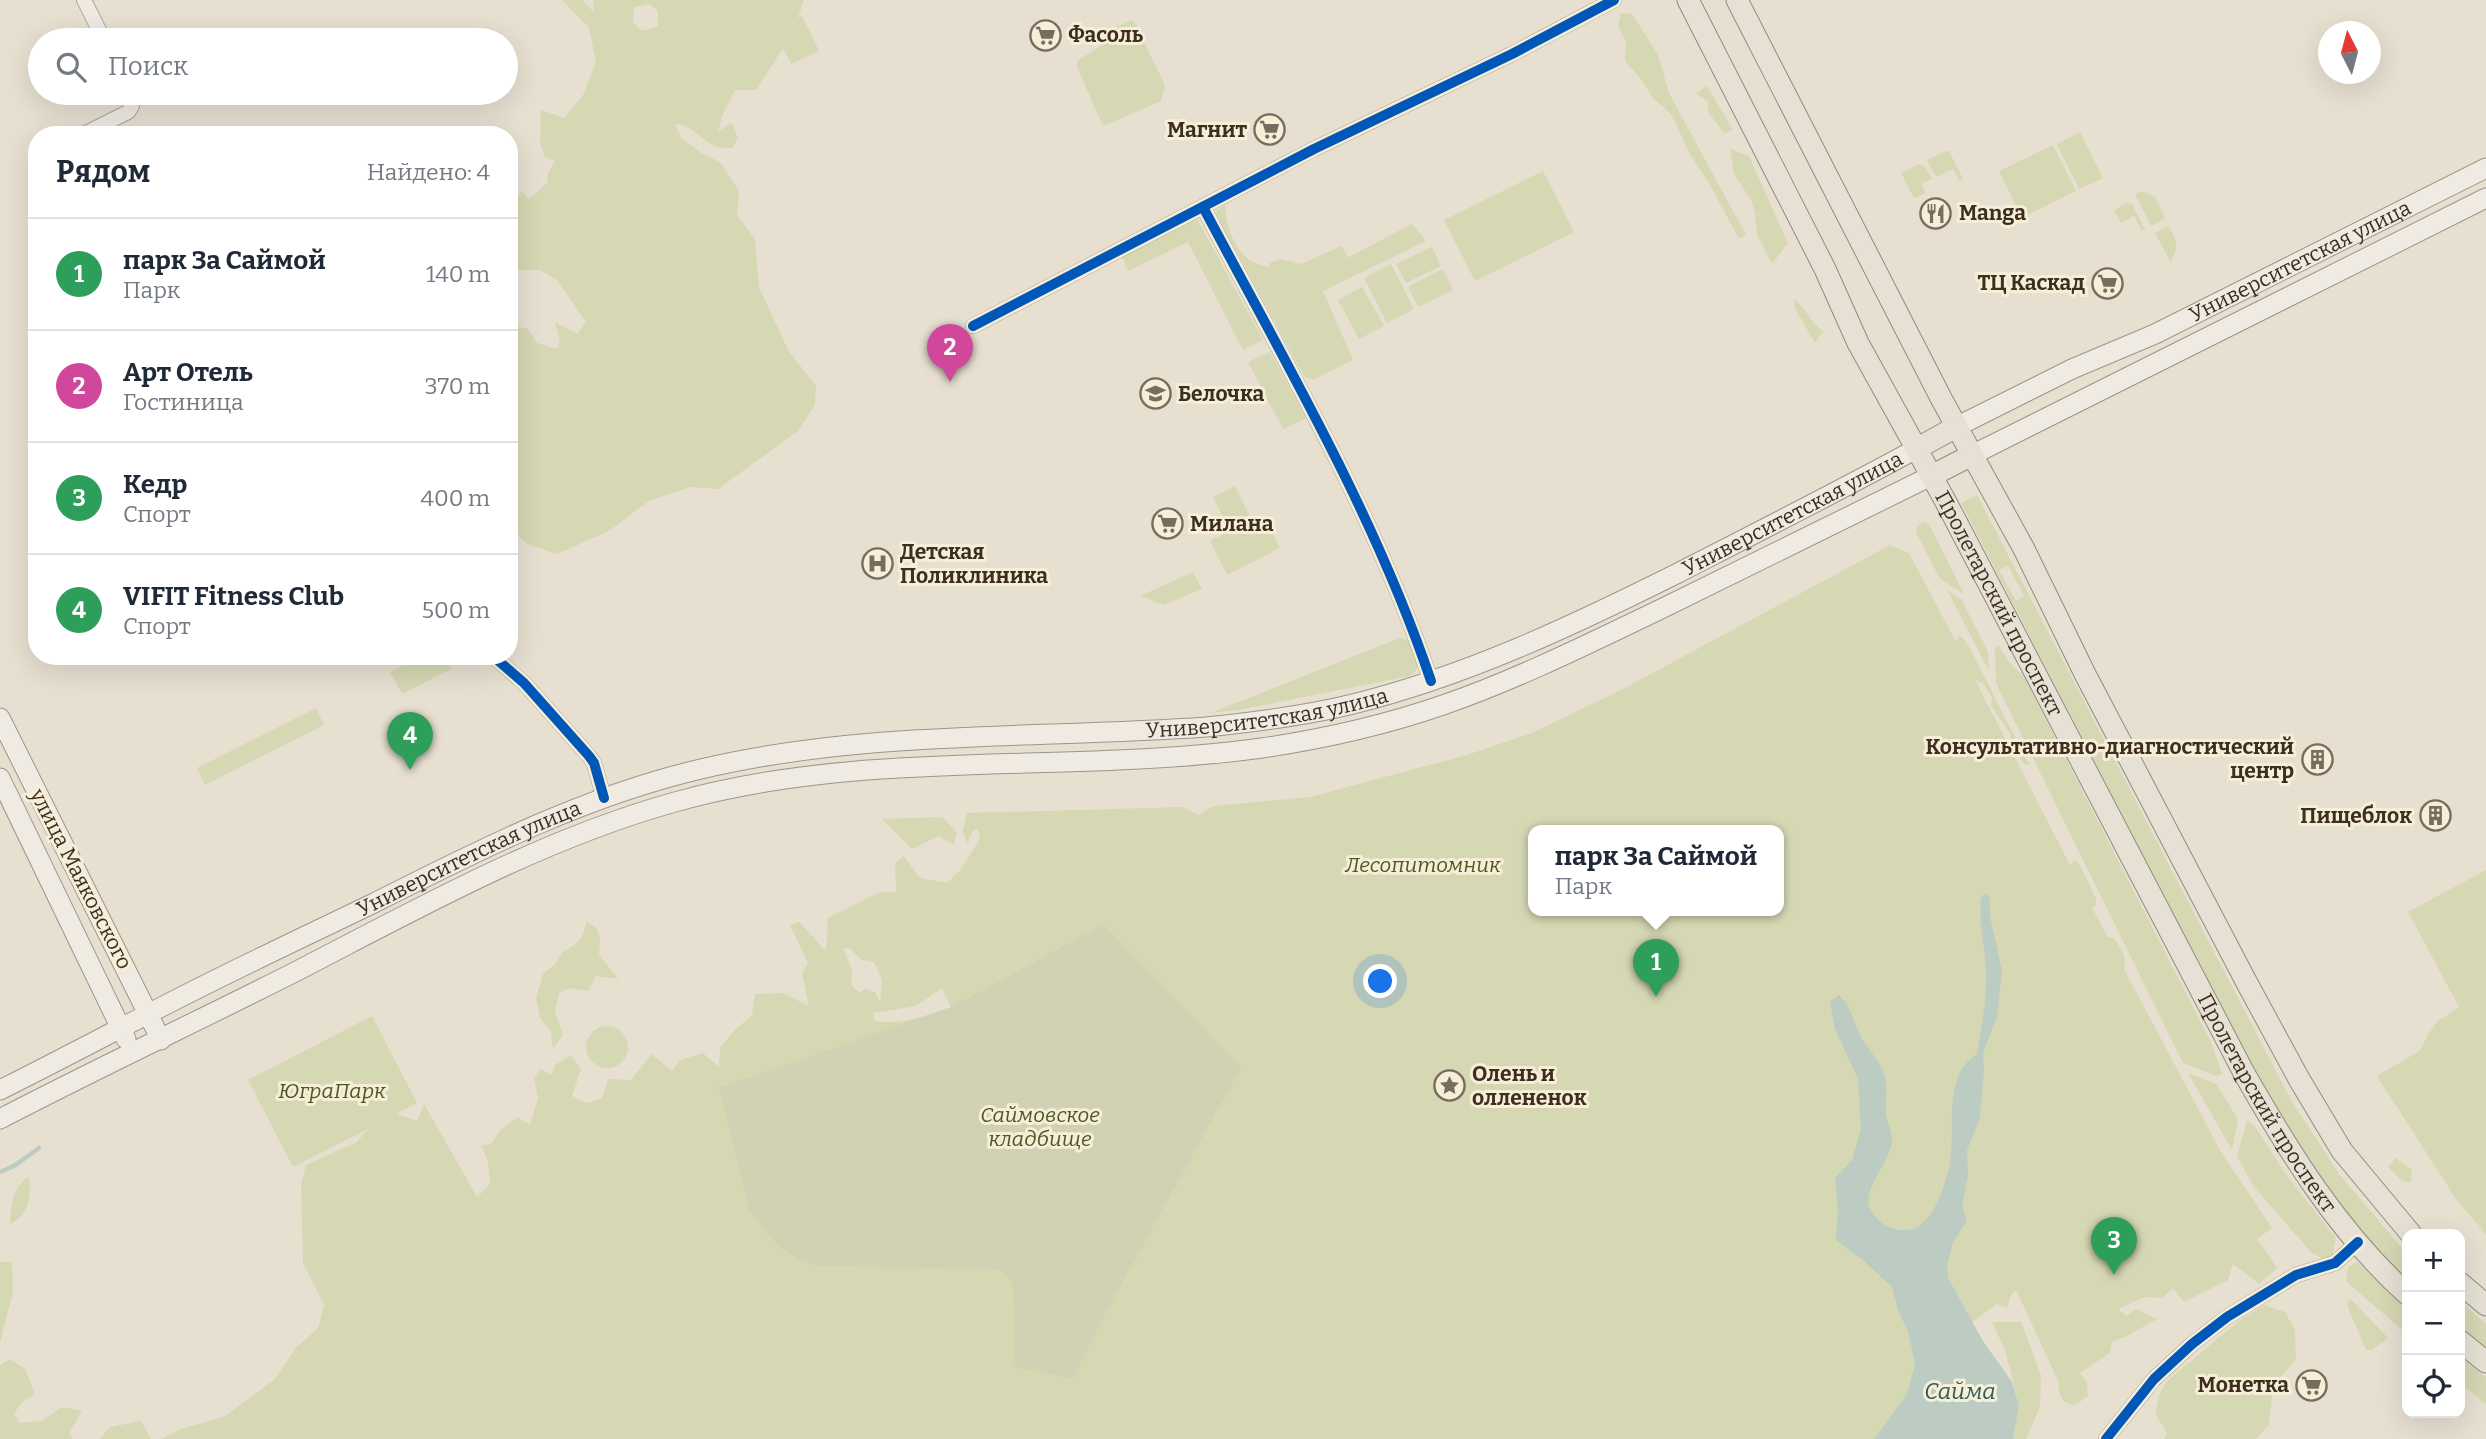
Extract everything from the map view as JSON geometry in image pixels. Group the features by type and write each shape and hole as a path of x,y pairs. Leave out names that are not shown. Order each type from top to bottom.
{"main road":[{"name":"Пролетарский проспект","path":"1688,0 1825,269 1858,343 1931,476 2244,1073 2288,1150 2358,1242 2405,1292"},
{"name":"Пролетарский проспект","path":"1737,0 1956,428 2024,549 2085,674 2299,1079 2342,1150 2407,1229"},
{"name":"Университетская улица","path":"0,1090 452,864 604,797 689,772 783,753 874,743 1143,732 1266,721 1352,705 1486,662 1593,615 2071,369 2154,334 2486,169"},
{"name":"Университетская улица","path":"0,1119 517,861 615,821 674,802 771,781 848,772 1198,755 1317,738 1396,720 1485,689 1604,637 2486,198"},
{"name":"улица Маяковского","path":"0,718 161,1040"},
{"name":"улица Маяковского","path":"0,778 133,1052"},
{"path":"2465,1287 2486,1305"},
{"path":"2465,1345 2486,1362"}],"street":[{"path":"84,0 98,28"},
{"path":"973,326 1314,149 1512,54 1614,0"},
{"path":"99,126 128,111 132,105"},
{"path":"1203,207 1305,396 1370,530 1398,591 1431,681"},
{"path":"503,665 524,683 589,755 604,797"},
{"path":"2106,1439 2154,1379 2192,1344 2227,1317 2296,1275 2335,1263 2358,1242"}],"green space":[{"path":"562,0 582,0 595,13 593,0 804,0 798,18 802,16 819,51 791,64 783,48 756,90 735,90 718,131 732,123 738,138 732,148 714,145 690,128 675,124 682,139 721,163 739,191 737,215 755,239 759,287 788,350 816,386 815,405 798,431 718,489 690,487 649,501 609,531 557,554 528,544 518,532 518,326 528,329 537,343 557,349 560,342 555,322 577,334 586,322 557,280 540,270 518,270 518,197 521,191 529,199 547,183 548,173 555,161 545,157 540,143 541,110 564,118 583,95 596,62 589,28","holes":["650,4 658,12 658,26 642,31 633,22 634,7"]},
{"path":"1621,13 1632,14 1657,53 1670,95 1746,235 1739,239 1708,181 1690,154 1671,114 1653,98 1625,61 1626,42 1618,26"},
{"path":"1133,20 1165,85 1161,101 1103,126 1077,67 1077,61 1101,46 1106,31"},
{"path":"1707,86 1733,130 1724,133 1708,112 1708,101 1696,93"},
{"path":"2080,132 2103,178 2079,189 2057,144"},
{"path":"2053,145 2076,191 2022,218 1999,171"},
{"path":"1730,149 1749,156 1788,243 1772,264 1757,234 1751,200 1734,174"},
{"path":"1949,151 1963,179 1959,181 1953,169 1936,177 1927,160"},
{"path":"1919,164 1925,167 1932,179 1921,184 1926,193 1914,198 1901,173"},
{"path":"1543,171 1574,232 1475,281 1444,220"},
{"path":"2142,191 2155,197 2165,218 2151,226 2135,194"},
{"path":"2127,203 2132,204 2145,230 2142,231 2134,216 2121,223 2114,210"},
{"path":"1225,205 1228,227 1237,247 1249,260 1269,268 1270,263 1280,259 1301,264 1342,246 1348,257 1303,281 1412,224 1426,241 1323,291 1353,360 1313,380 1305,377 1215,212"},
{"path":"1197,219 1263,340 1243,350 1188,242 1128,271 1122,257"},
{"path":"2169,226 2176,244 2170,261 2155,233"},
{"path":"1432,247 1441,266 1406,283 1396,264"},
{"path":"1391,264 1414,309 1387,323 1364,278"},
{"path":"1443,269 1453,290 1418,307 1408,287"},
{"path":"1362,287 1384,326 1359,339 1338,300"},
{"path":"1794,299 1823,331 1815,343 1795,309"},
{"path":"1270,352 1306,418 1283,429 1248,362"},
{"path":"1235,486 1256,529 1268,524 1280,548 1227,575 1210,541 1230,531 1213,497"},
{"path":"1977,495 2291,1100 2339,1174 2402,1248 2402,1277 2366,1238 2324,1185 2276,1113 1961,503","holes":["2008,565 2024,596 2016,601 1999,570"]},
{"path":"1924,522 1929,524 1964,594 1940,579 1916,532 1917,526"},
{"path":"1890,545 1909,553 1956,642 1958,636 1962,637 1970,648 2029,765 2024,764 2011,745 2011,735 1991,706 1992,698 1983,683 1975,680 2070,865 2075,860 2080,865 2096,899 2096,905 2092,908 2108,937 2112,937 2118,944 2125,960 2124,969 2221,1152 2272,1228 2257,1239 2277,1268 2259,1284 2233,1264 2228,1280 2184,1302 2173,1288 2162,1298 2145,1297 2118,1309 2127,1316 2136,1309 2157,1319 2112,1342 2110,1353 2080,1373 2087,1383 2088,1396 2074,1406 2063,1401 2058,1389 2060,1385 2016,1290 2012,1293 2007,1308 1997,1304 1915,1364 1907,1394 1874,1439 161,1439 181,1429 225,1416 274,1380 296,1348 318,1328 324,1305 303,1263 301,1184 306,1165 357,1142 368,1129 293,1167 248,1080 372,1016 417,1103 396,1114 417,1121 424,1104 477,1197 490,1184 488,1162 481,1145 491,1144 501,1129 518,1117 530,1125 538,1098 534,1077 541,1069 551,1075 555,1065 571,1055 581,1069 572,1096 587,1103 602,1098 608,1079 631,1080 652,1054 672,1071 680,1060 703,1053 719,1067 720,1047 752,1015 755,994 783,993 809,1006 802,973 808,963 790,925 799,922 826,951 828,918 880,892 896,892 895,863 904,856 920,878 947,883 960,870 980,839 978,830 974,829 967,843 963,831 967,813 1183,807 1198,815 1214,806 1310,797 1467,755 1532,733 1623,689","holes":["843,948 849,948 862,960 874,962 882,980 880,1002 875,992 866,989 859,993 851,984 852,970","942,988 951,1007 904,1021 875,1021 873,1013 916,1006"]},
{"path":"1193,572 1202,589 1164,605 1140,596"},
{"path":"1947,590 1961,599 1988,652 1989,671"},
{"path":"1400,638 1412,641 1419,665 1410,676 1239,710 1155,718 1213,712"},
{"path":"1998,645 2009,662 2024,677 2211,1042 2222,1074 2217,1076 2183,1063 1996,683 1995,649"},
{"path":"403,665 449,665 451,669 402,694 390,672"},
{"path":"316,708 324,725 205,785 197,768"},
{"path":"942,817 957,833 954,845 939,836 912,849 882,819"},
{"path":"2486,870 2486,1234 2456,1199 2377,1076 2421,1050 2438,1021 2459,1007 2408,912"},
{"path":"586,922 598,931 599,954 618,979 596,976 588,991 570,988 559,993 555,1012 563,1035 553,1049 551,1032 540,1018 536,998 543,974 555,964 562,952 579,941"},
{"name":"Саймовское кладбище","path":"1103,925 1241,1067 1072,1379 1018,1367 1014,1362 1013,1282 998,1269 817,1266 803,1262 777,1245 749,1209 719,1088 952,1007"},
{"path":"607,1026 622,1032 628,1047 622,1062 607,1068 592,1062 586,1047 592,1032"},
{"path":"2188,1073 2216,1084 2238,1119 2232,1150"},
{"path":"2247,1121 2254,1125 2285,1173 2336,1238 2332,1257 2322,1258 2312,1253 2254,1187 2237,1156"},
{"path":"2396,1158 2412,1170 2411,1182 2402,1181 2388,1167"},
{"path":"29,1176 28,1204 22,1215 10,1224 16,1191"},
{"path":"0,1262 12,1262 13,1292 0,1343"},
{"path":"2357,1262 2402,1304 2402,1330 2347,1282 2351,1266"},
{"path":"2351,1299 2388,1338 2372,1350 2366,1350 2348,1308 2348,1301"},
{"path":"2264,1305 2285,1312 2295,1330 2296,1360 2273,1385 2269,1425 2256,1439 2164,1439 2167,1433 2155,1413 2160,1393 2168,1380 2240,1320"},
{"path":"2465,1305 2486,1324 2486,1349 2465,1333"},
{"path":"1992,1322 2021,1322 2041,1375 2040,1407 2026,1439 2013,1439 2019,1405 2005,1350"},
{"path":"10,1359 25,1369 35,1394 14,1413 19,1423 42,1421 62,1407 82,1411 69,1433 73,1439 0,1439 0,1365"},
{"path":"2465,1361 2486,1377 2486,1404 2465,1387"},
{"path":"141,1421 151,1439 100,1439 110,1427"}],"water":[{"name":"Сайма","path":"1985,894 1990,898 1990,916 2002,971 1997,1017 1983,1053 1980,1118 1967,1150 1968,1176 1962,1206 1967,1221 1953,1242 1947,1265 1948,1278 1983,1341 2012,1382 2019,1405 2013,1439 1874,1439 1907,1394 1915,1364 1908,1331 1899,1313 1892,1287 1836,1240 1838,1210 1835,1178 1852,1160 1861,1129 1858,1079 1835,1029 1830,1002 1839,995 1843,999 1885,1078 1886,1116 1892,1142 1870,1191 1869,1206 1875,1217 1888,1227 1904,1230 1915,1228 1931,1213 1942,1191 1951,1154 1954,1091 1966,1064 1977,1054 1986,991 1980,916 1981,898"}],"waterway":[{"path":"0,1172 14,1166 39,1148"}],"cycle path":[{"path":"973,326 1314,149 1512,54 1614,0"},
{"path":"1203,207 1356,499 1408,619 1431,681"},
{"path":"503,665 524,683 589,756 594,763 604,798"},
{"path":"2106,1439 2154,1379 2192,1344 2227,1317 2296,1275 2335,1263 2358,1242"}],"place":[{"name":"Фасоль","path":"1045,35"},
{"name":"Магнит","path":"1270,130"},
{"name":"Manga","path":"1936,213"},
{"name":"ТЦ Каскад","path":"2108,283"},
{"name":"Арт Отель","path":"950,382"},
{"name":"Белочка","path":"1155,394"},
{"name":"Милана","path":"1167,524"},
{"name":"Детская Поликлиника","path":"877,564"},
{"name":"Консультативно-диагностический центр","path":"2317,759"},
{"name":"VIFIT Fitness Club","path":"410,770"},
{"name":"Пищеблок","path":"2435,816"},
{"name":"парк За Саймой","path":"1656,997"},
{"name":"Олень и оллененок","path":"1449,1086"},
{"name":"Кедр","path":"2114,1275"},
{"name":"Монетка","path":"2312,1385"}],"park label":[{"name":"Лесопитомник","path":"1423,865"},
{"name":"ЮграПарк","path":"332,1091"}]}
